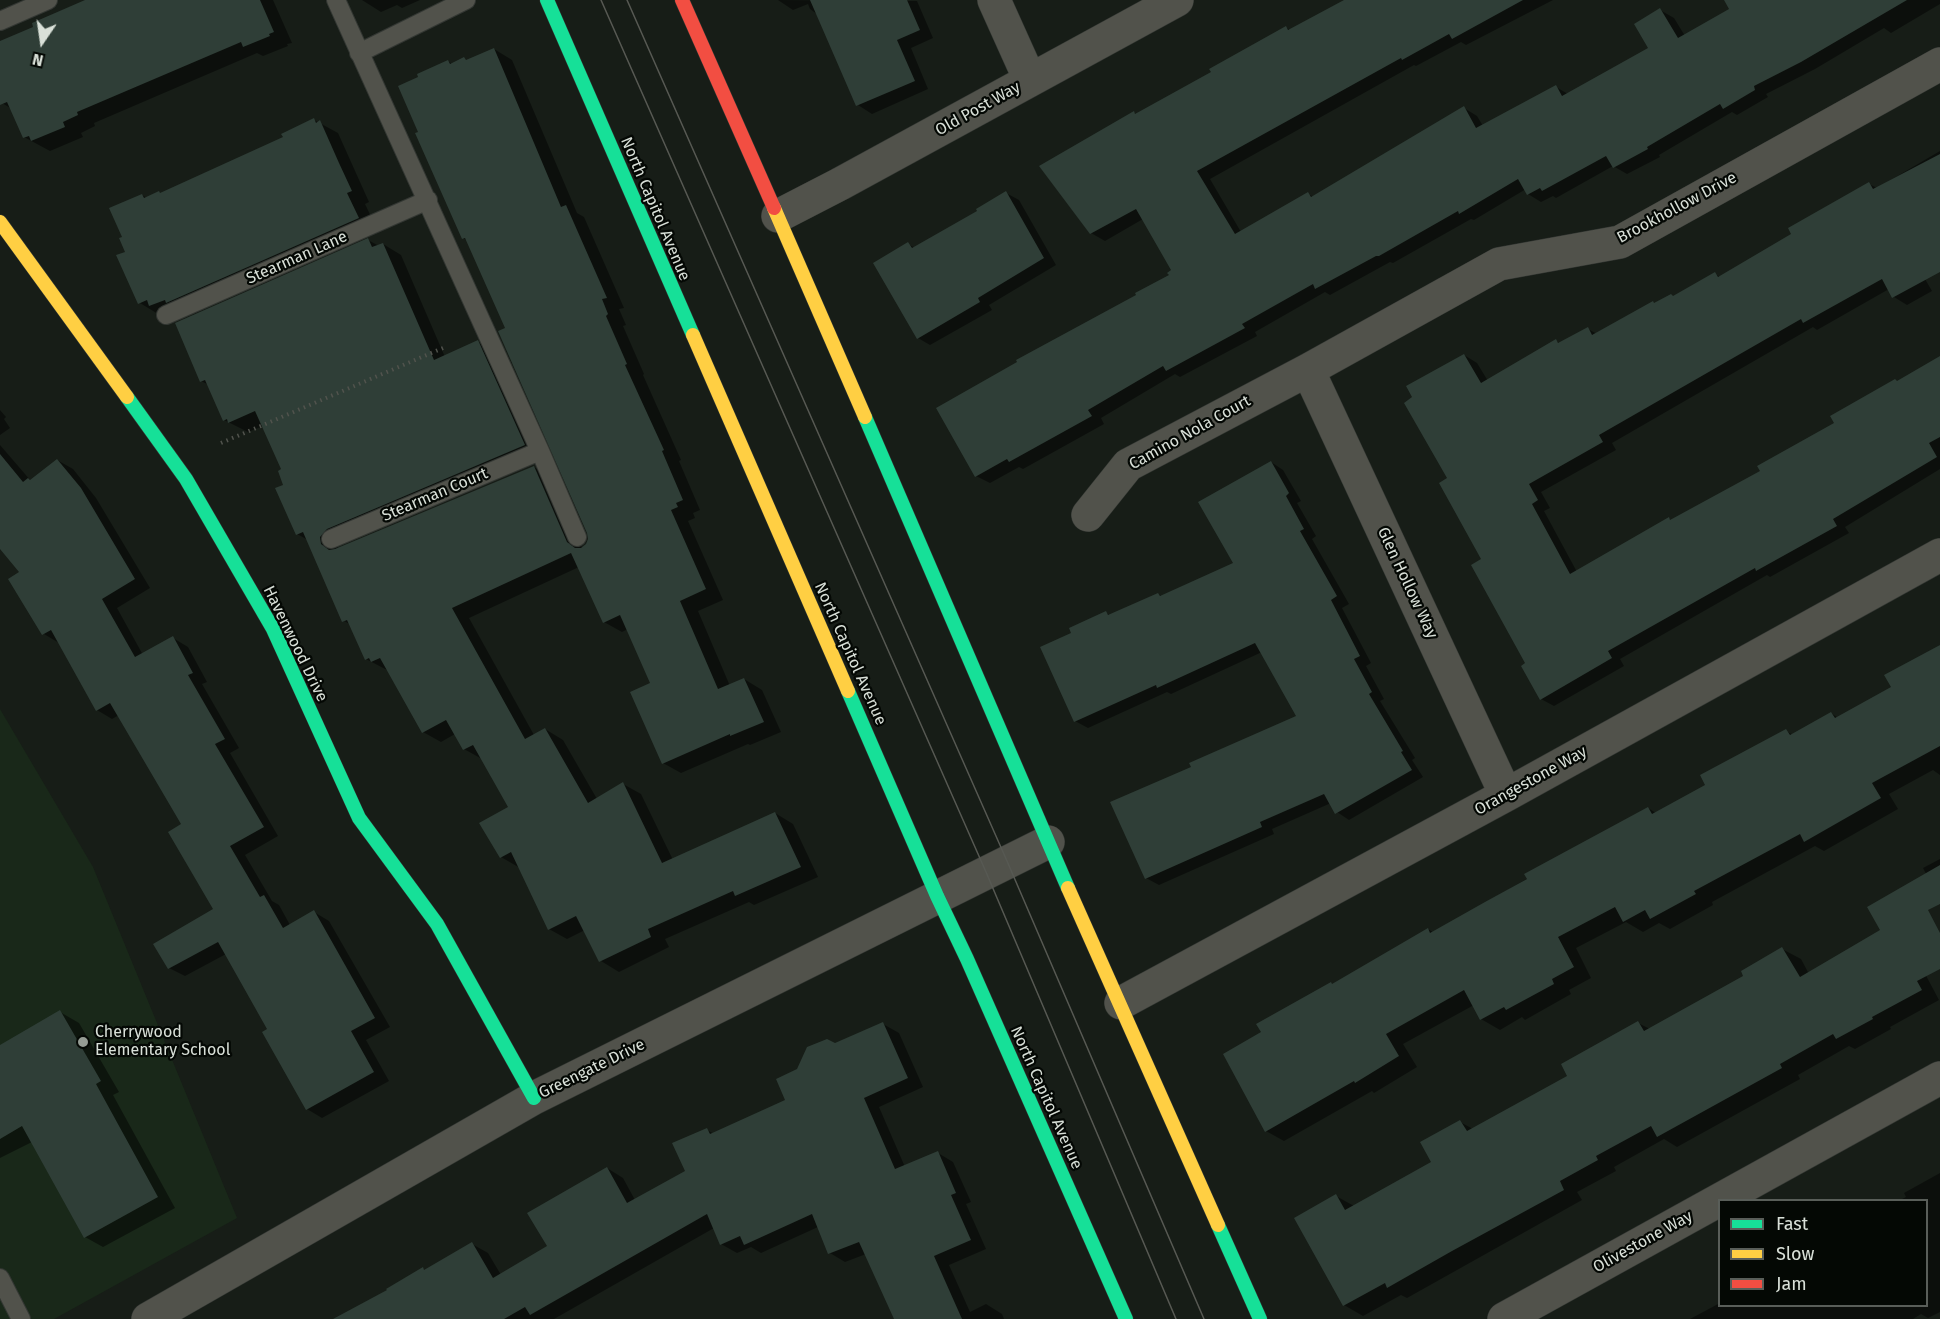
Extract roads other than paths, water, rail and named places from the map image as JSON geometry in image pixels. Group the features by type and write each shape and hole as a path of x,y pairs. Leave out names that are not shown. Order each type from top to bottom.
{"main road":[{"name":"North Capitol Avenue","path":"547,0 937,896 1126,1319"},
{"path":"682,0 778,216 1048,842 1260,1319"},
{"name":"Havenwood Drive","path":"0,222 186,479 273,629 359,818 437,924 534,1098"}],"street":[{"path":"994,0 1030,80"},
{"name":"Old Post Way","path":"778,216 1177,0"},
{"name":"Brookhollow Drive","path":"1308,370 1499,264 1620,242 1940,64"},
{"name":"Camino Nola Court","path":"1088,515 1128,465 1308,370"},
{"name":"Glen Hollow Way","path":"1308,370 1506,795"},
{"name":"Orangestone Way","path":"1121,1003 1506,795 1940,555"},
{"name":"Greengate Drive","path":"148,1319 534,1098 1048,842"},
{"name":"Olivestone Way","path":"1721,1199 1940,1078"},
{"name":"Olivestone Way","path":"1504,1319 1718,1201"}],"lane":[{"path":"0,21 48,0"},
{"path":"336,0 428,200 577,537"},
{"path":"359,53 466,0"},
{"name":"Stearman Lane","path":"166,315 428,200"},
{"name":"Stearman Court","path":"331,539 540,451"},
{"path":"0,1278 21,1319"}],"tram line":[{"path":"601,0 986,872 1176,1319"},
{"path":"627,0 1007,861 1204,1319"}],"place":[{"name":"Cherrywood Elementary School","path":"83,1042"}]}
